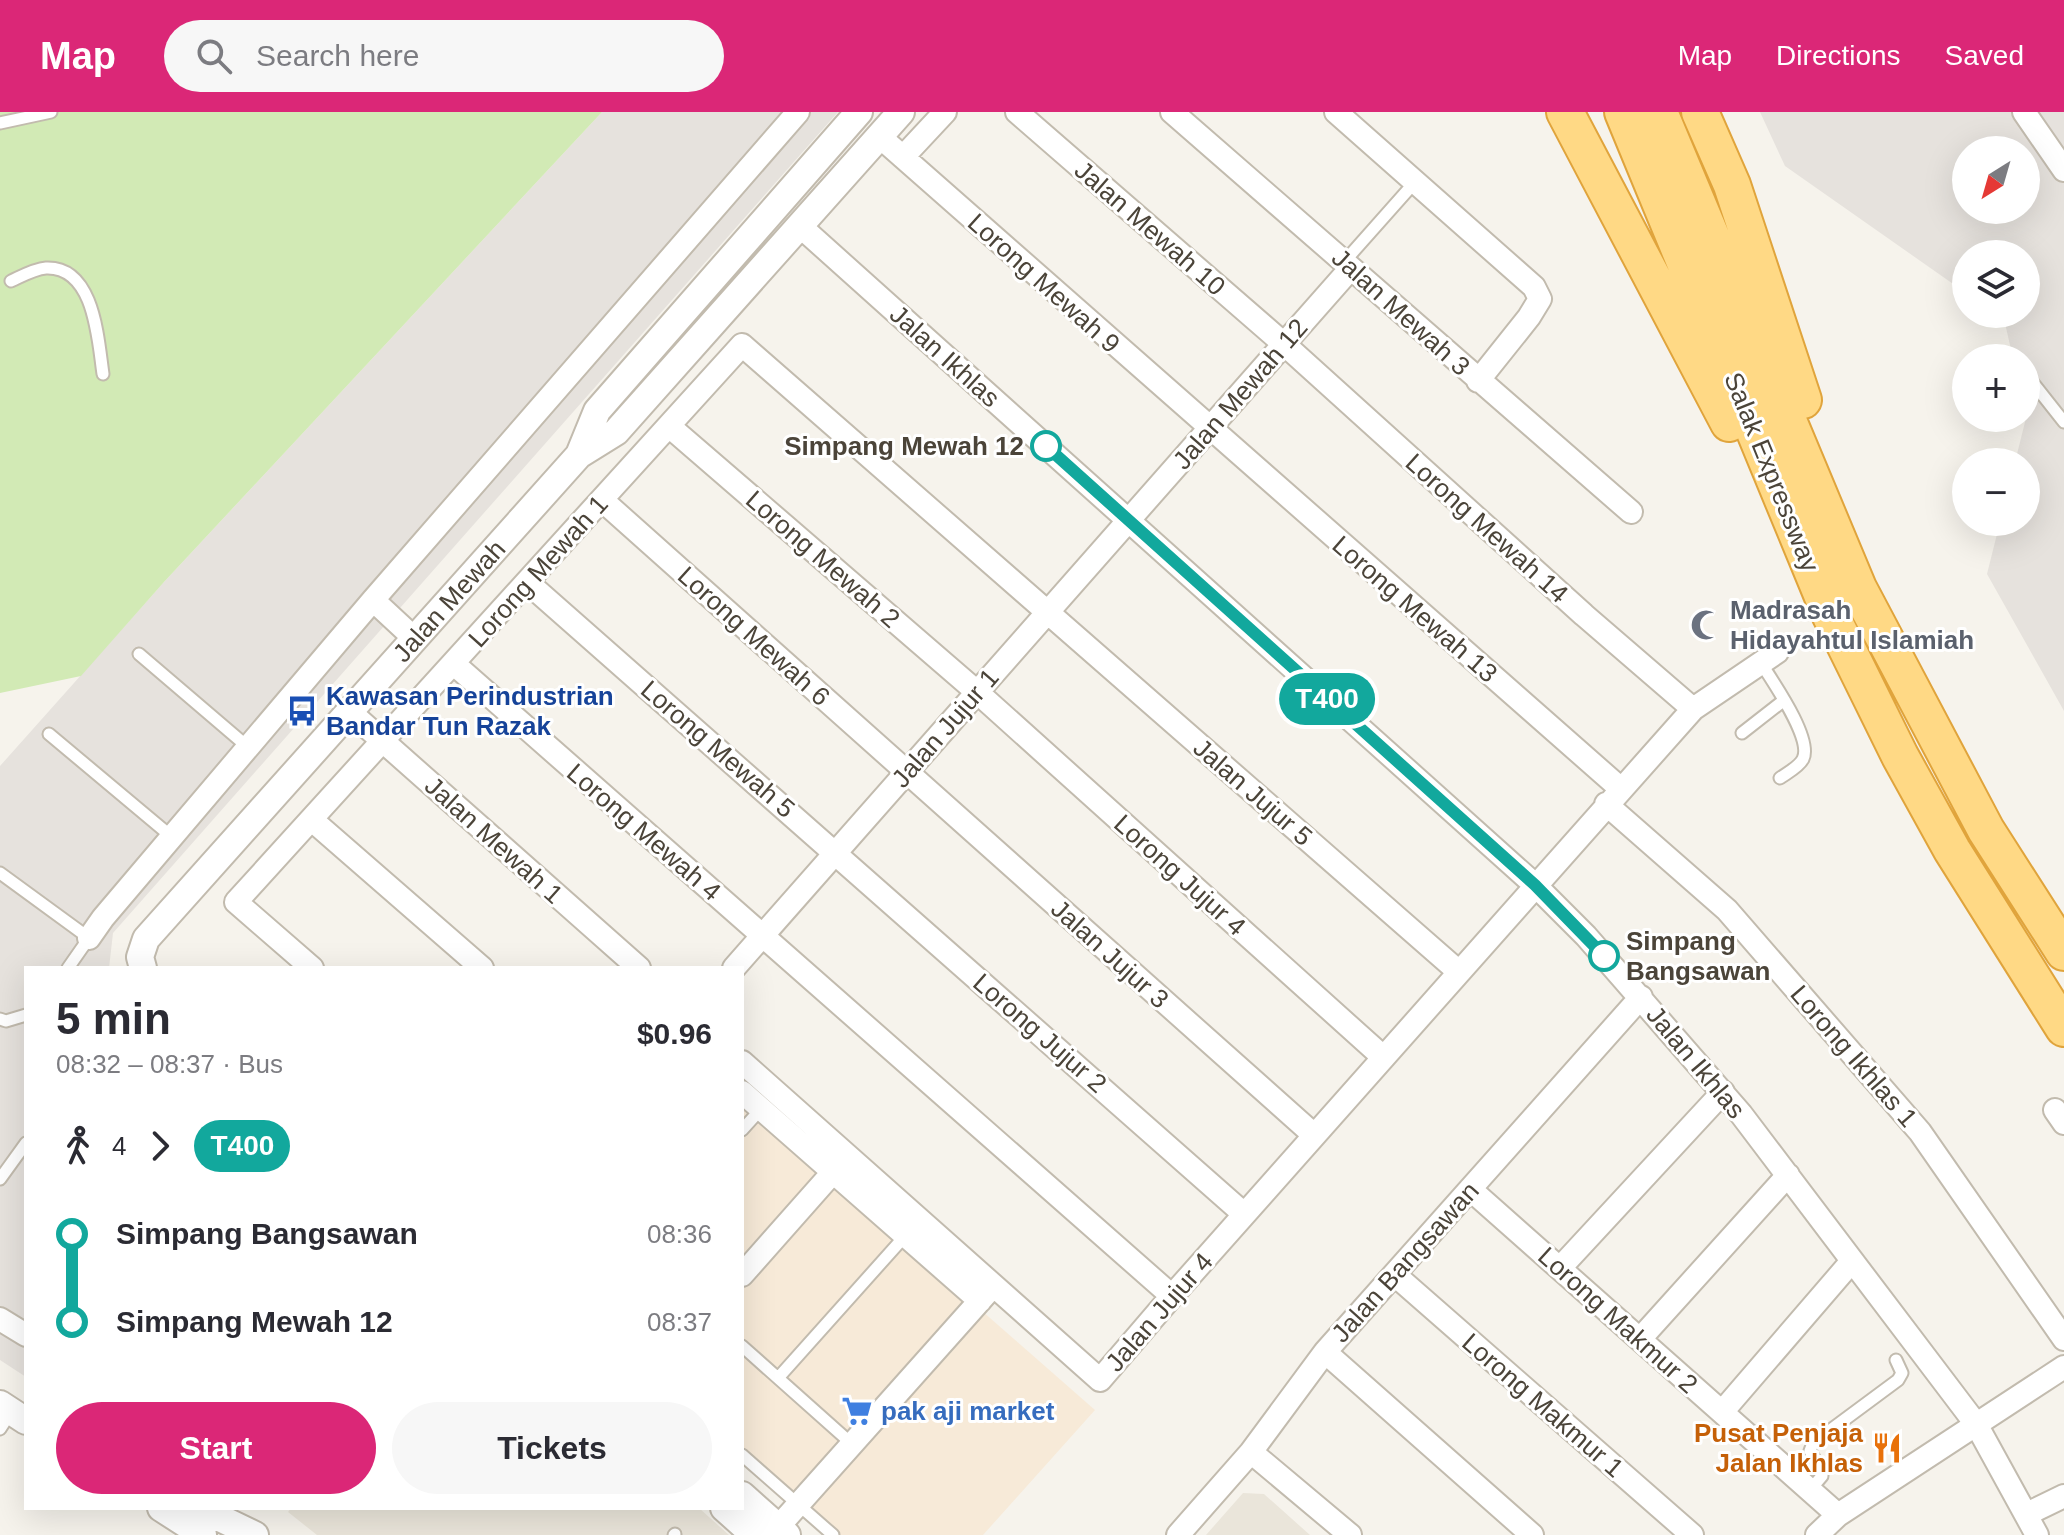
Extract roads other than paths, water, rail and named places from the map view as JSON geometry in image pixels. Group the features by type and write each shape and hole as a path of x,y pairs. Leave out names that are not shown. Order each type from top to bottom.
{"highway":[{"path":"1565,112 1831,616"},
{"name":"Salak Expressway","path":"1623,112 1831,616 1900,756 1952,850 2064,1028"},
{"name":"Salak Expressway","path":"1659,112 1858,588 1986,830 2064,952"},
{"path":"1700,112 1732,185 1798,385 1858,588"}],"street":[{"path":"89,938 373,600 798,112"},
{"name":"Jalan Mewah","path":"579,455 597,411 859,112"},
{"name":"Jalan Mewah","path":"142,966 140,957 146,939 579,455 616,432 901,112"},
{"path":"903,157 945,112"},
{"name":"Jalan Mewah 10","path":"1017,112 1284,344"},
{"name":"Jalan Mewah 3","path":"1172,112 1631,512"},
{"path":"1336,112 1534,287 1540,299 1478,381"},
{"path":"2024,112 2064,170"},
{"name":"Lorong Mewah 9","path":"879,136 1209,429"},
{"name":"Jalan Ikhlas","path":"777,206 1535,885 1586,936 1723,1092 1976,1424 2037,1535"},
{"name":"Jalan Mewah 12","path":"1128,520 1284,344 1348,265"},
{"name":"Lorong Mewah 14","path":"1284,344 1584,615 1693,709"},
{"name":"Lorong Mewah 1","path":"310,966 236,902 742,345"},
{"name":"Jalan Jujur 5","path":"742,345 1459,972"},
{"name":"Lorong Mewah 2","path":"669,426 977,692"},
{"name":"Lorong Mewah 13","path":"1209,429 1614,796"},
{"name":"Lorong Mewah 6","path":"602,500 906,772"},
{"name":"Jalan Jujur 1","path":"736,966 1128,520"},
{"name":"Lorong Mewah 5","path":"527,582 836,852"},
{"path":"373,600 415,639"},
{"path":"1535,885 1693,709 1769,658"},
{"name":"Lorong Mewah 4","path":"454,664 762,936"},
{"name":"Lorong Jujur 4","path":"977,692 1383,1057"},
{"name":"Jalan Mewah 1","path":"350,712 637,966"},
{"name":"Jalan Jujur 3","path":"906,772 1314,1135"},
{"name":"Lorong Ikhlas 1","path":"1614,796 1727,910 1920,1132 2064,1339"},
{"path":"312,820 480,966"},
{"name":"Lorong Jujur 2","path":"836,852 1244,1214"},
{"name":"Jalan Jujur 4","path":"744,1064 840,1164 986,1293 1100,1380 1535,885"},
{"path":"762,936 1172,1296"},
{"name":"Jalan Bangsawan","path":"1178,1535 1251,1452 1325,1352 1641,997"},
{"path":"1560,1268 1723,1092"},
{"path":"732,1513 773,1533 986,1293 905,1236 840,1164 744,1094"},
{"path":"744,1273 840,1164"},
{"path":"1640,1339 1788,1175"},
{"name":"Lorong Makmur 2","path":"1470,1189 1838,1515"},
{"path":"1722,1412 1852,1261"},
{"name":"Lorong Makmur 1","path":"1395,1275 1692,1535"},
{"path":"0,1319 24,1334"},
{"path":"1325,1352 1532,1535"},
{"path":"1817,1535 1838,1515 2064,1367"},
{"path":"1251,1452 1350,1535"},
{"path":"2027,1514 2064,1496"},
{"path":"164,1510 203,1535"},
{"path":"203,1510 255,1535"}],"lane":[{"path":"0,123 51,112"},
{"path":"1348,265 1415,182"},
{"path":"11,281 51,268 75,280 91,307 103,374"},
{"path":"2040,392 2064,422"},
{"path":"139,654 249,748"},
{"path":"1769,658 1783,701 1806,750 1802,763 1780,778"},
{"path":"1742,733 1783,701"},
{"path":"49,734 172,837"},
{"path":"0,873 89,938 69,966"},
{"path":"0,1019 6,1021 24,1016"},
{"path":"744,1128 761,1109"},
{"path":"0,1179 24,1146"},
{"path":"778,1378 905,1236"},
{"path":"744,1348 852,1444"},
{"path":"1810,1490 1822,1476 1810,1451 1813,1443 1898,1380 1902,1373 1896,1360"},
{"path":"744,1457 833,1535"}],"place":[{"name":"Simpang Mewah 12","path":"1046,446"},
{"name":"Madrasah Hidayahtul Islamiah","path":"1706,625"},
{"name":"Kawasan Perindustrian Bandar Tun Razak","path":"302,711"},
{"name":"Simpang Bangsawan","path":"1604,956"},
{"name":"pak aji market","path":"857,1411"},
{"name":"Pusat Penjaja Jalan Ikhlas","path":"1887,1448"}]}
